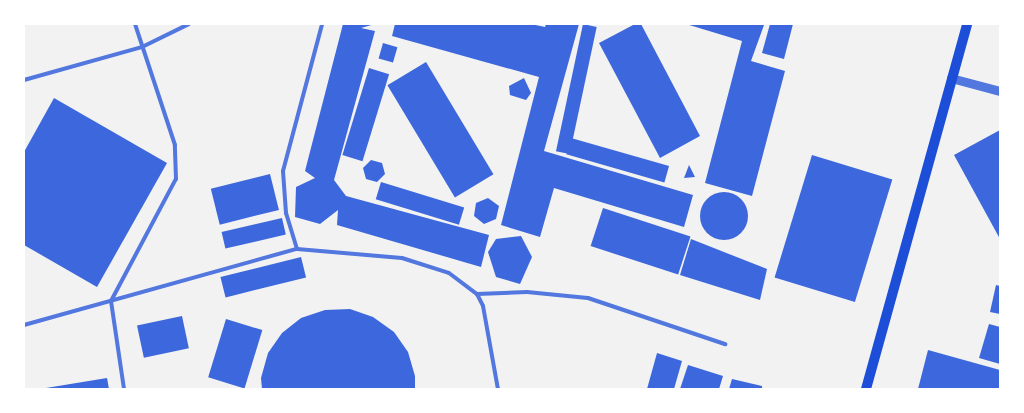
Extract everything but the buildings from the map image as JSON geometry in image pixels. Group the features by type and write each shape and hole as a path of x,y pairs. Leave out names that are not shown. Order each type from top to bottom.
{"main road":[{"path":"866,389 967,24"}],"street":[{"path":"951,78 1000,91"}],"lane":[{"path":"124,389 111,301 176,179 175,145 135,24"},
{"path":"24,80 142,47 189,24"},
{"path":"297,249 286,213 282,171 322,24"},
{"path":"24,325 297,249 402,258 449,273 477,294 483,306 498,389"},
{"path":"477,294 527,292 588,298 725,344"}]}
